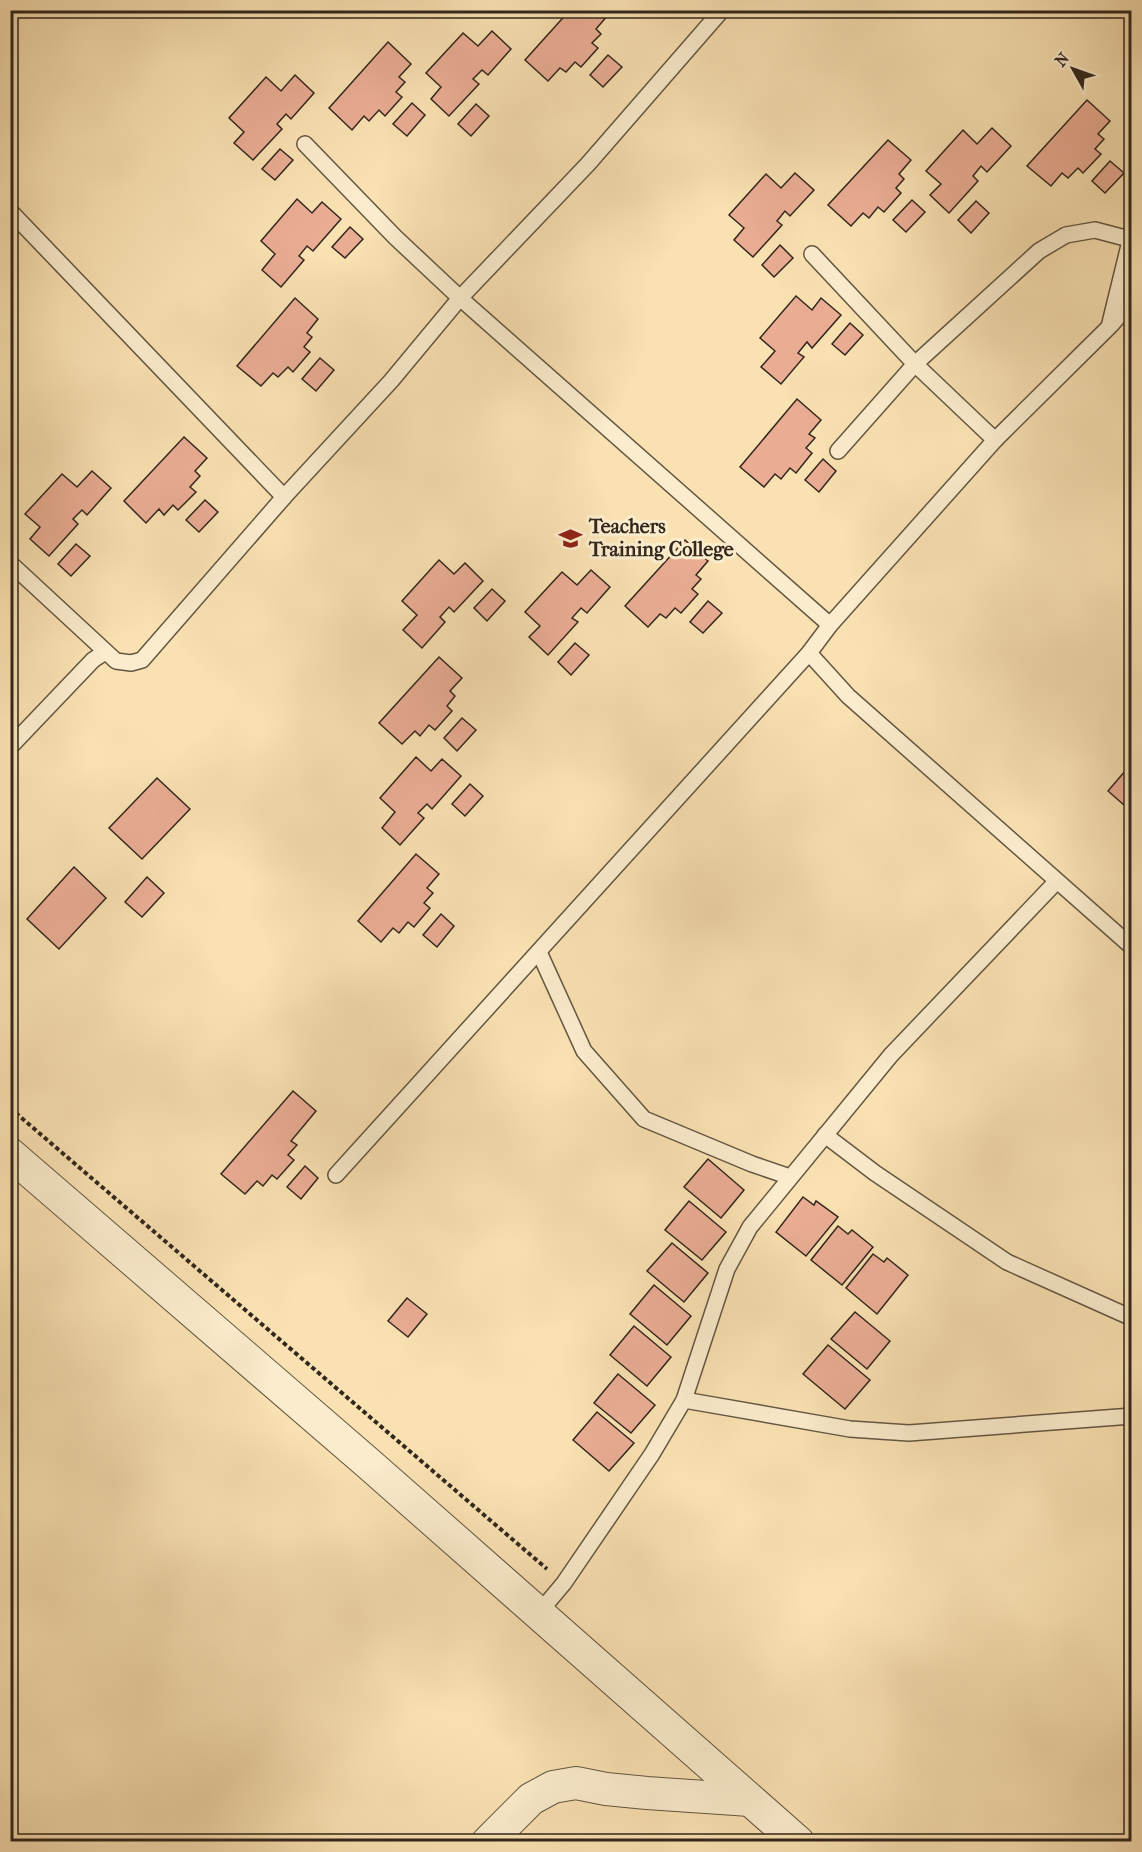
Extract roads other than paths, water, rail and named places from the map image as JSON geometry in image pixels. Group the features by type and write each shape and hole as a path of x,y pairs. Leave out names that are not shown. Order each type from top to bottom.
{"street":[{"path":"10,1154 369,1464 798,1842"},
{"path":"488,1842 531,1799 553,1787 576,1783 606,1789 750,1800"}],"lane":[{"path":"10,563 116,661 130,663 142,660 284,497 392,381 460,298 588,164 722,10"},
{"path":"304,144 395,237 460,298 830,625"},
{"path":"10,211 284,497"},
{"path":"838,451 915,364 1039,251 1066,235 1095,230 1130,236 1109,327"},
{"path":"812,254 915,364 995,440"},
{"path":"336,1175 809,653 830,625 995,440 1109,327 1131,301"},
{"path":"10,747 93,660 105,652"},
{"path":"809,653 848,696 1131,947"},
{"path":"538,1614 564,1583 652,1454 684,1400 727,1269 750,1227 891,1054 1056,882"},
{"path":"539,952 584,1051 644,1119 790,1177"},
{"path":"825,1135 875,1173 1007,1262 1131,1318"},
{"path":"684,1400 850,1429 909,1433 1131,1416"}],"place":[{"name":"Teachers Training College","path":"571,538"}]}
